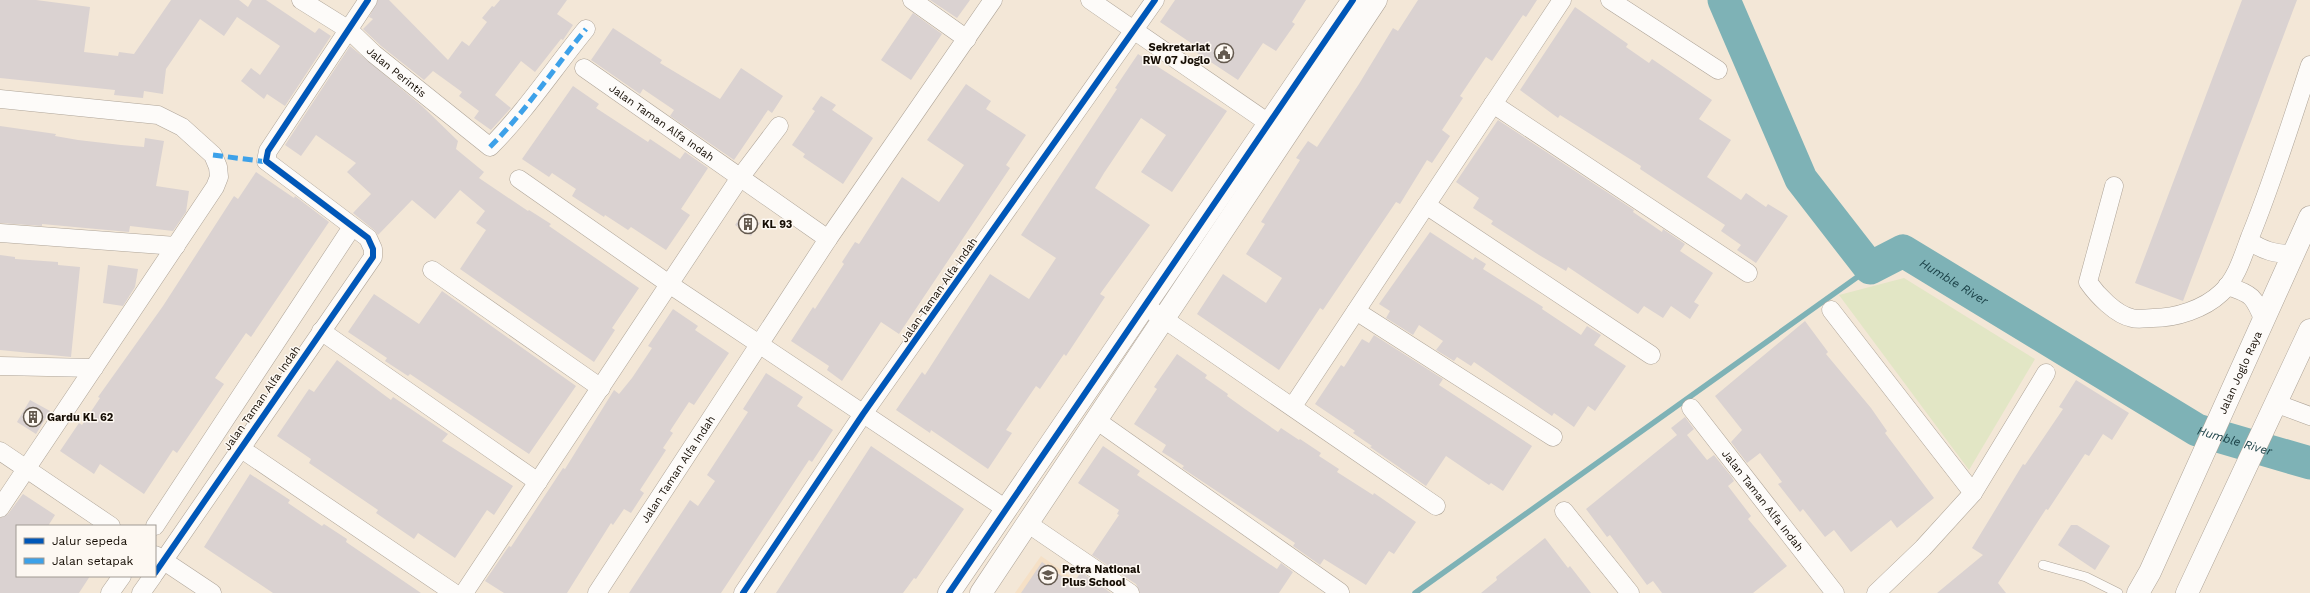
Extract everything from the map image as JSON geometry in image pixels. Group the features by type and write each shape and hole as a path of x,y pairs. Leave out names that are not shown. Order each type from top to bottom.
{"street":[{"name":"Jalan Perintis","path":"301,0 349,30 374,54 490,147 533,100 560,61 586,29"},
{"path":"352,227 266,161 268,151 368,0"},
{"path":"912,0 967,39"},
{"name":"Jalan Taman Alfa Indah","path":"596,593 828,239 993,0"},
{"path":"1090,0 1270,124"},
{"name":"Jalan Taman Alfa Indah","path":"743,593 863,414 1155,0"},
{"path":"949,593 1270,124 1353,0"},
{"path":"981,593 1165,319 1376,0"},
{"path":"1293,406 1562,0"},
{"path":"1610,0 1718,70"},
{"path":"2114,186 2088,282 2096,295 2131,318 2160,318 2194,309 2220,294 2227,286 2240,265 2310,65"},
{"name":"Jalan Taman Alfa Indah","path":"584,68 828,239"},
{"path":"0,99 158,114 182,127 202,143 216,161 219,177 215,187 176,246 0,508"},
{"path":"1493,104 1748,273"},
{"path":"464,593 739,178 779,126"},
{"path":"519,179 759,345 1006,509"},
{"path":"1426,205 1651,355"},
{"name":"Jalan Joglo Raya","path":"2138,593 2150,572 2229,400 2310,217"},
{"name":"Jalan Taman Alfa Indah","path":"156,525 352,227 368,238 374,252 373,258 320,331 162,562 212,593"},
{"path":"0,233 176,246"},
{"path":"2249,241 2263,250 2275,254 2293,254"},
{"path":"432,270 601,388"},
{"path":"2227,286 2244,292 2256,300 2264,321"},
{"path":"1145,306 1293,406 1436,506"},
{"path":"1831,310 1973,493"},
{"path":"1356,311 1553,437"},
{"path":"2188,593 2246,464 2310,330"},
{"path":"320,331 538,482"},
{"path":"0,366 94,368"},
{"path":"1876,593 1923,548 1973,493 2046,373"},
{"path":"2275,403 2308,411"},
{"name":"Jalan Taman Alfa Indah","path":"1691,408 1835,593"},
{"path":"1096,420 1340,592"},
{"name":"Jalan Taman Alfa Indah","path":"240,448 454,593"},
{"path":"0,451 110,525"},
{"path":"1564,511 1630,593"},
{"path":"1027,523 1130,593"},
{"path":"110,593 121,577"},
{"path":"141,593 152,577"}],"lane":[{"path":"2043,565 2086,577 2118,593"}],"shaded area":[{"name":"Petra National Plus School","path":"1041,556 1094,593 1015,593"}],"green space":[{"path":"1904,278 2035,359 1969,470 1839,295"}],"building":[{"path":"0,0 36,0 90,7 84,52 118,56 119,52 134,54 171,0 239,0 248,7 252,0 266,0 315,33 319,28 331,36 285,106 267,94 264,99 241,81 251,68 260,75 280,46 237,17 224,36 200,19 166,69 163,94 144,91 143,98 114,95 115,90 0,78"},
{"path":"378,0 389,0 448,60 462,41 469,46 487,22 482,18 492,6 494,7 500,0 567,0 557,14 573,25 563,40 561,39 535,72 521,61 495,95 511,108 491,130 474,118 479,111 459,96 462,92 433,71 424,80 381,46 363,29 373,19 369,17"},
{"path":"930,0 970,0 957,18"},
{"path":"1175,0 1306,0 1292,22 1295,24 1276,51 1263,43 1238,80 1194,51 1197,47 1160,22"},
{"path":"1418,0 1537,0 1526,17 1523,15 1492,61 1486,57 1460,96 1463,98 1442,130 1450,136 1432,163 1427,160 1400,204 1396,202 1323,310 1320,308 1279,370 1197,314 1223,274 1266,303 1282,278 1246,254 1265,224 1261,222 1300,160 1296,158 1308,141 1317,147 1359,84 1393,28 1398,31"},
{"path":"2242,0 2297,0 2183,301 2135,283"},
{"path":"1575,7 1628,44 1626,47 1649,63 1652,59 1712,100 1699,119 1731,140 1707,177 1741,200 1746,193 1766,207 1768,204 1788,216 1756,263 1737,250 1741,245 1721,231 1725,225 1640,169 1641,166 1560,115 1558,118 1520,90"},
{"path":"913,13 942,34 911,80 881,60"},
{"path":"613,28 662,60 660,63 720,99 741,68 783,96 772,113 768,110 734,160 670,116 674,110 643,89 640,94 591,60"},
{"path":"350,46 422,106 458,141 456,149 484,172 479,178 528,211 529,210 551,224 549,226 639,288 612,328 615,330 594,362 460,269 486,230 476,223 485,211 460,190 435,219 412,200 378,235 353,213 371,194 347,172 356,163 316,135 301,156 285,145"},
{"path":"1138,54 1227,111 1172,192 1141,172 1166,135 1141,118 1104,173 1095,188 1150,225 1100,294 1105,297 1066,356 1064,354 1040,389 1036,386 1006,430 1012,433 988,469 931,430 930,433 896,410 922,372 925,375 990,274 1029,299 1056,258 1021,235 1117,89 1115,88"},
{"path":"966,84 991,101 986,109 1026,135 1006,165 1010,168 899,334 881,322 842,381 827,370 829,366 791,341 813,307 815,309 844,264 842,262 855,242 859,244 902,177 939,202 964,165 927,140"},
{"path":"573,86 599,104 596,108 648,142 650,139 680,159 685,152 708,168 681,209 690,215 666,250 631,227 628,230 605,215 604,217 572,196 576,189 552,173 549,177 522,159"},
{"path":"821,96 836,105 832,110 873,138 843,184 803,157 805,154 792,145 815,111 812,109"},
{"path":"1498,120 1634,210 1633,212 1662,232 1663,229 1685,244 1680,251 1713,273 1694,302 1699,305 1690,319 1671,306 1663,318 1644,306 1638,314 1568,267 1566,271 1539,255 1491,224 1493,221 1473,208 1479,198 1456,182"},
{"path":"0,126 56,134 55,136 78,140 121,145 144,147 145,138 164,141 156,186 189,191 186,212 173,231 130,226 129,232 42,224 42,226 0,223"},
{"path":"256,172 294,198 295,196 329,222 251,337 246,333 215,378 224,384 177,453 173,450 144,494 100,464 94,474 60,451 79,423 82,425 100,398 98,397 163,306 234,196 238,199"},
{"name":"KL 93","path":"744,212 760,223 751,236 735,225"},
{"path":"1430,232 1473,260 1475,257 1486,264 1483,269 1543,307 1542,309 1581,335 1587,326 1601,335 1594,345 1626,366 1595,411 1588,406 1574,427 1554,413 1552,416 1474,362 1471,366 1457,357 1454,361 1436,350 1443,341 1419,325 1413,335 1386,318 1390,311 1379,304"},
{"path":"0,255 15,257 15,259 58,262 58,265 80,267 71,357 0,350"},
{"path":"108,265 138,269 135,287 123,306 103,303"},
{"path":"442,291 576,386 529,454 410,374 408,376 385,361 387,358 348,332 374,294 419,324"},
{"path":"673,309 698,326 695,330 729,353 694,405 689,402 670,431 673,433 663,448 666,450 640,490 644,493 631,513 624,509 613,525 611,523 567,593 504,593 485,581 509,546 511,547 563,468 565,469 614,390 619,394 632,378 652,348 648,346"},
{"path":"1805,321 1828,352 1826,354 1871,408 1887,431 1885,433 1934,498 1897,528 1891,520 1851,552 1834,530 1825,537 1803,509 1800,512 1778,484 1782,482 1760,453 1747,463 1731,442 1742,430 1715,396"},
{"path":"1374,335 1443,379 1439,385 1532,446 1503,491 1491,483 1489,485 1446,456 1426,486 1370,447 1372,446 1353,433 1355,431 1315,404 1341,365 1344,367 1362,339 1369,343"},
{"path":"1177,354 1207,375 1205,378 1228,394 1227,396 1245,409 1278,432 1281,428 1299,440 1300,439 1321,453 1319,456 1339,469 1337,472 1373,495 1374,493 1416,522 1394,554 1389,551 1366,585 1324,559 1320,565 1293,546 1295,543 1182,468 1184,466 1162,452 1166,445 1134,424 1157,389 1154,387"},
{"path":"337,360 391,400 393,397 448,434 442,441 513,486 494,515 487,510 455,558 418,533 414,539 376,513 378,510 309,463 311,459 277,436 309,389 314,392"},
{"path":"766,373 803,397 797,406 833,430 812,462 809,460 721,593 629,593 690,500 698,506 715,481 707,475 748,412 743,409"},
{"path":"2076,380 2129,413 2112,440 2103,434 2089,456 2085,454 2048,510 2046,509 1998,583 2006,593 1937,593 1983,555 1972,548 2023,464 2025,465 2063,409 2059,407"},
{"name":"Gardu KL 62","path":"30,400 50,411 36,434 17,422"},
{"path":"1685,417 1694,429 1687,435 1707,460 1714,455 1731,476 1734,481 1728,486 1751,516 1748,519 1787,566 1753,593 1662,593 1653,581 1647,585 1610,535 1607,537 1586,509 1677,435 1671,428"},
{"path":"871,446 964,509 916,579 914,578 903,593 776,593"},
{"path":"1103,446 1140,471 1137,475 1277,569 1281,563 1293,572 1279,593 1140,593 1136,584 1092,555 1119,515 1117,514 1119,510 1078,483"},
{"path":"250,474 290,500 288,503 322,526 324,524 347,539 346,542 421,593 273,593 204,547"},
{"path":"23,494 55,515 49,525 16,525 16,577 89,577 79,593 0,593 0,518 8,514"},
{"path":"2071,525 2077,525 2110,546 2095,570 2058,545"},
{"path":"1545,538 1568,568 1570,566 1591,593 1481,593 1497,580 1496,577"},
{"name":"Petra National Plus School","path":"1042,562 1073,584 1081,572 1111,593 1021,593"}],"waterway":[{"name":"Humble River","path":"1724,0 1801,179 1870,268 1903,251 2197,430 2310,463"},
{"path":"1415,593 1870,268"}],"marked path":[{"path":"490,147 516,119 586,29"},
{"path":"213,155 268,162"}],"cycle path":[{"path":"156,572 373,257 373,249 368,238 266,161 268,151 368,0"},
{"path":"743,593 863,414 1155,0"},
{"path":"949,593 1353,0"}],"place":[{"name":"Sekretariat RW 07 Joglo","path":"1224,53"},
{"name":"KL 93","path":"748,224"},
{"name":"Gardu KL 62","path":"33,417"},
{"name":"Petra National Plus School","path":"1048,575"}]}
